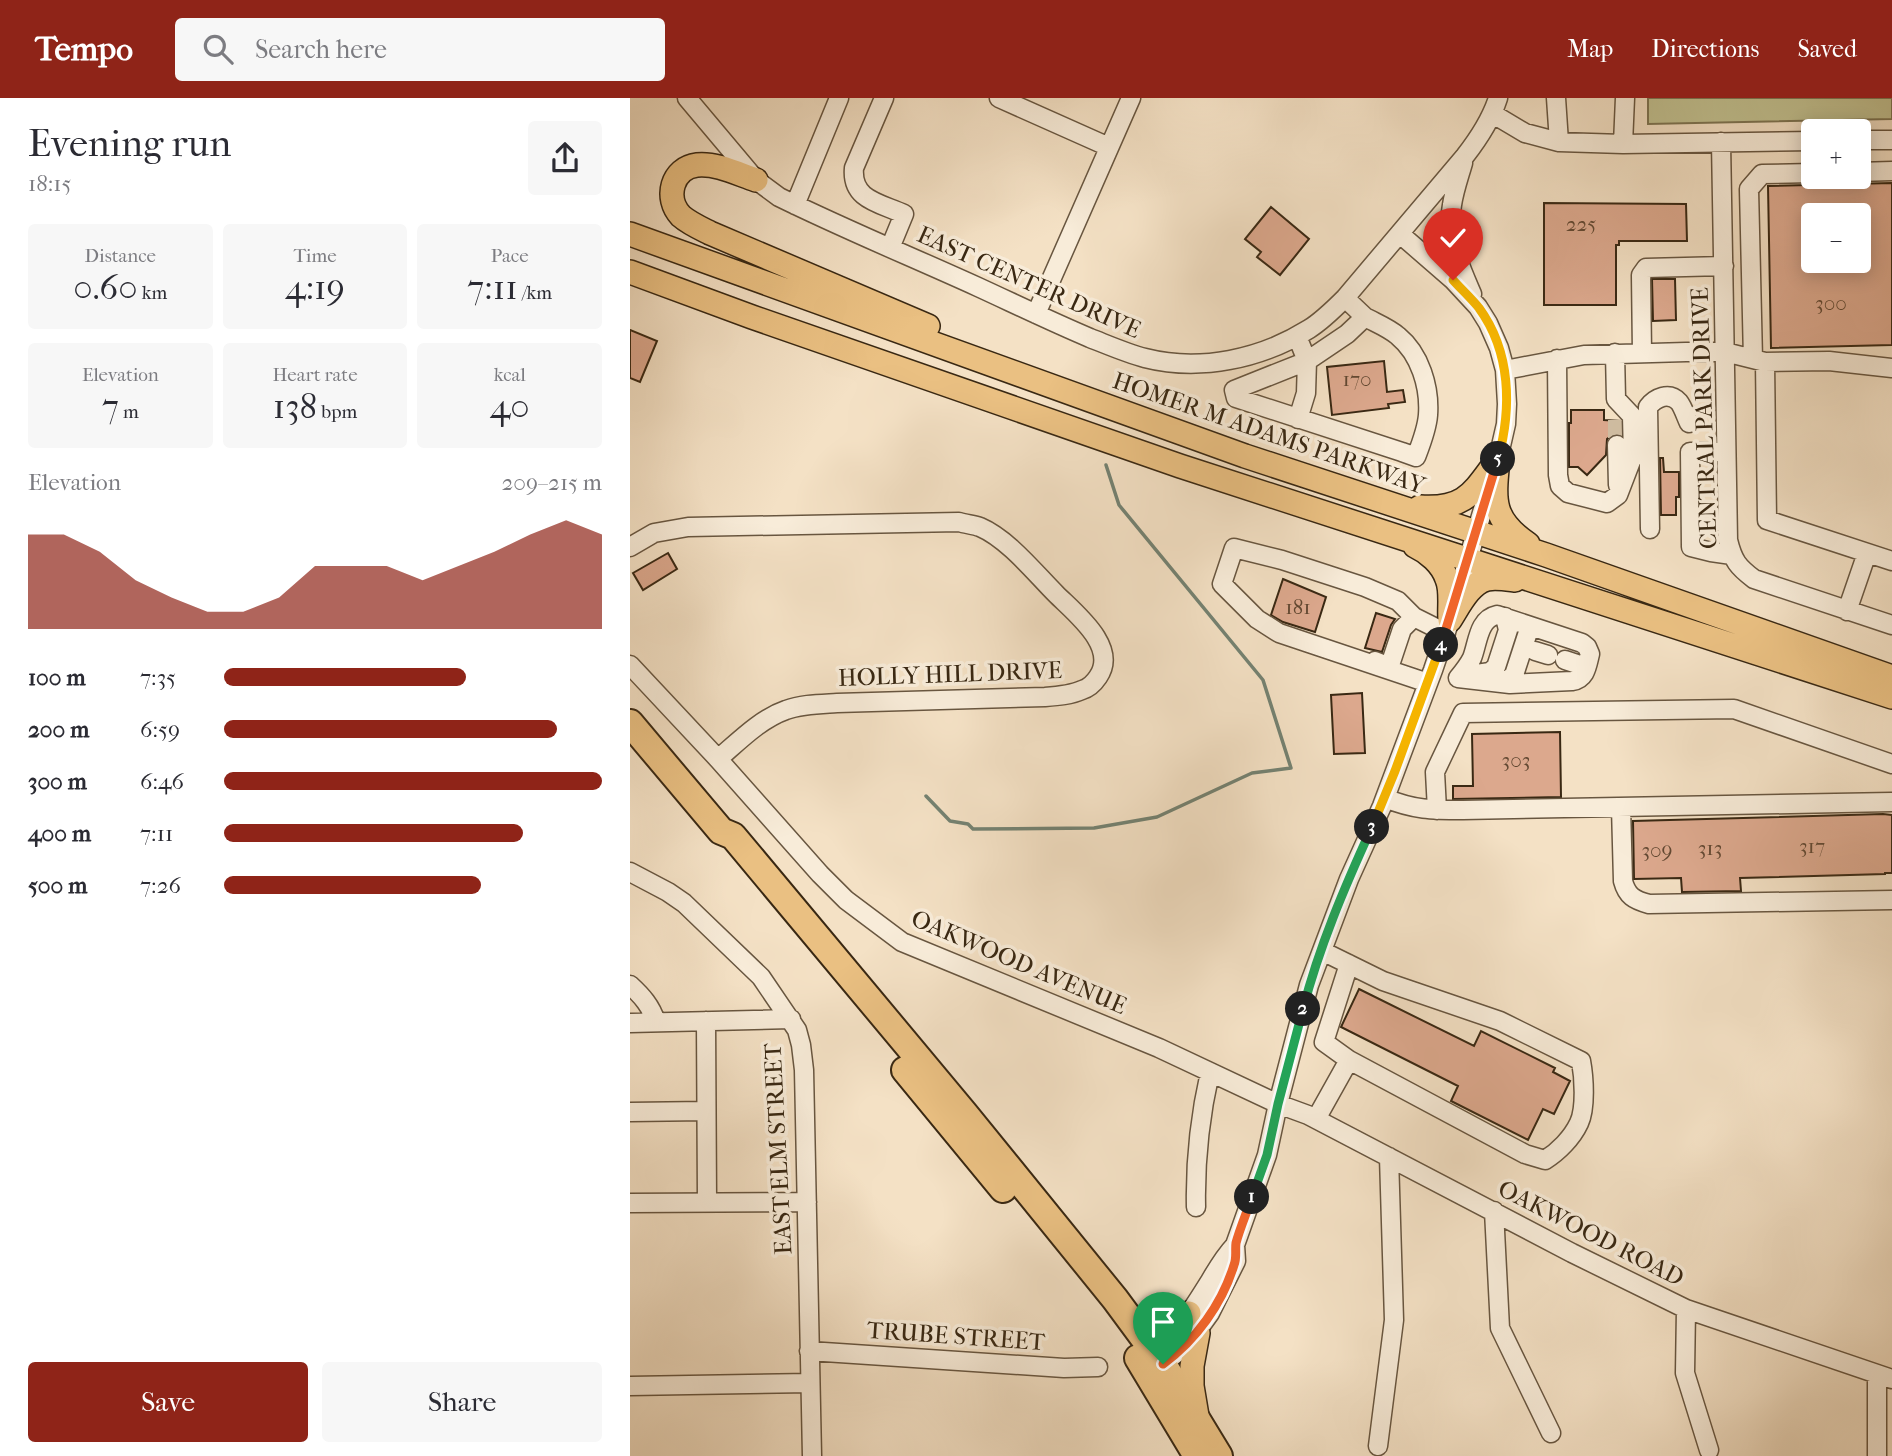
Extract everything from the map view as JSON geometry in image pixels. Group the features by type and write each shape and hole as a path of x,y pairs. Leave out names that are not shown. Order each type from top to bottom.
{"highway":[{"path":"630,723 721,831 733,836 965,1114 1131,1321 1196,1456"},
{"path":"721,831 723,842 949,1124 1087,1291 1198,1419 1219,1456"}],"main road":[{"path":"756,180 707,164 694,165 677,175 673,183 674,204 682,216 710,233 1041,374 1245,456"},
{"name":"HOMER M ADAMS PARKWAY","path":"630,234 1245,456 1546,555 1892,677"},
{"path":"630,272 1167,461 1892,697"},
{"path":"1397,506 1453,506 1475,489 1498,459"},
{"path":"1498,459 1495,488 1500,516 1519,538 1546,555"},
{"path":"1390,533 1425,551 1436,561 1447,579 1448,626"},
{"path":"1448,626 1465,597 1487,579 1542,583"},
{"path":"1131,1321 1152,1325 1194,1323 1192,1386 1198,1419"}],"street":[{"name":"EAST CENTER DRIVE","path":"687,98 756,180 795,205 1125,352 1147,359 1203,364 1224,362 1263,351 1297,336 1319,322 1345,298 1465,156 1496,106"},
{"path":"795,205 839,98"},
{"path":"884,98 854,168 853,178 862,195 904,214 890,248"},
{"path":"999,98 1109,147"},
{"path":"1036,314 1131,98"},
{"path":"1556,98 1559,142"},
{"path":"1623,144 1625,98"},
{"path":"1496,106 1525,133 1559,142 1623,144 1801,141"},
{"path":"1871,140 1892,140"},
{"name":"CENTRAL PARK DRIVE","path":"1721,142 1728,540 1731,555 1740,569 1754,579 1892,625"},
{"path":"1151,1363 1187,1346 1194,1323 1210,1313 1236,1261 1236,1245 1267,1155 1309,985 1349,879 1385,798 1430,677 1498,459 1506,424 1505,370 1499,348 1463,273 1452,237 1450,219 1465,156"},
{"path":"1871,172 1892,171"},
{"path":"1801,173 1762,174 1749,189 1767,520 1892,561"},
{"path":"1400,234 1453,280 1478,307"},
{"path":"1642,353 1642,275 1646,268 1724,266"},
{"path":"1345,298 1365,317 1398,335 1413,352 1427,392 1428,416 1416,457 1236,398 1234,390 1307,361 1347,334 1365,317"},
{"path":"1297,336 1307,361 1306,393 1298,419"},
{"path":"1505,370 1557,359 1615,353 1725,352 1759,360 1829,361 1892,368"},
{"path":"1615,353 1617,420"},
{"path":"1557,359 1558,475 1560,486 1568,493 1607,503 1618,495 1633,456 1632,416 1616,399"},
{"path":"1650,529 1648,407 1654,400 1671,397 1679,402 1689,423"},
{"path":"1617,445 1618,495"},
{"path":"1726,452 1690,452 1691,547 1731,555"},
{"name":"HOLLY HILL DRIVE","path":"630,547 654,533 688,527 959,522 979,527 1008,547 1091,629 1102,650 1101,675 1089,687 1073,693 1045,697 805,705 776,714 718,759"},
{"path":"1448,626 1414,617 1398,601 1365,587 1282,560 1234,548 1222,584 1257,619 1279,633 1354,658 1430,677 1508,680 1514,675 1530,626"},
{"path":"1847,611 1867,553"},
{"path":"1489,616 1505,617 1582,643 1590,654 1580,680 1510,684 1465,679 1484,621 1489,616"},
{"path":"1354,658 1385,665 1391,662 1402,629 1414,617"},
{"path":"1465,679 1496,667 1508,630 1505,617"},
{"path":"1549,655 1586,667"},
{"name":"OAKWOOD AVENUE","path":"630,665 838,891 902,942 1210,1072 1278,1104"},
{"path":"1437,810 1435,772 1463,713 1734,709 1892,764"},
{"path":"1385,798 1422,810 1892,802"},
{"path":"1621,807 1623,881 1625,890 1638,901 1648,904 1892,900"},
{"name":"EAST ELM STREET","path":"630,872 684,903 761,977 791,1019 799,1037 804,1070 812,1456"},
{"path":"1322,951 1349,964 1383,981 1500,1021 1581,1060 1585,1081 1579,1122 1558,1152 1545,1160 1525,1154 1349,1060 1324,1042 1349,964"},
{"path":"630,985 648,1004 656,1022"},
{"path":"630,1023 791,1019"},
{"path":"706,1021 707,1202"},
{"path":"1316,1119 1349,1060"},
{"path":"1196,1207 1198,1142 1210,1072"},
{"name":"OAKWOOD ROAD","path":"1278,1104 1316,1119 1572,1253 1686,1309 1885,1377"},
{"path":"630,1112 705,1111"},
{"path":"1378,1446 1394,1320 1389,1157"},
{"path":"630,1203 807,1202"},
{"path":"1494,1211 1500,1328 1551,1433"},
{"path":"1686,1309 1685,1373 1709,1450"},
{"name":"TRUBE STREET","path":"809,1351 1063,1368 1098,1367"},
{"path":"1877,1456 1885,1377"},
{"path":"630,1386 810,1383"}],"green space":[{"path":"1648,98 1892,98 1892,119 1648,124"}],"building":[{"path":"1892,183 1892,345 1771,348 1768,186 1871,189 1871,184"},
{"path":"1544,203 1686,204 1687,241 1619,241 1619,245 1616,245 1616,305 1544,305"},
{"path":"1271,207 1309,239 1280,275 1257,257 1261,252 1245,239"},
{"path":"1652,279 1675,279 1676,320 1653,321"},
{"path":"630,330 657,341 640,382 630,378"},
{"path":"1384,361 1387,392 1403,390 1405,402 1388,404 1389,408 1332,415 1327,367"},
{"path":"1571,410 1604,410 1604,420 1621,421 1621,435 1612,435 1607,439 1606,455 1587,475 1578,467 1569,467"},
{"path":"1660,458 1663,458 1664,472 1679,472 1676,515 1661,515"},
{"path":"668,553 677,569 643,590 633,573"},
{"path":"1283,579 1326,597 1315,632 1283,622 1271,615"},
{"path":"1376,613 1395,619 1382,652 1365,648"},
{"path":"1362,693 1365,753 1334,754 1331,695"},
{"path":"1560,732 1561,797 1453,799 1453,786 1473,786 1472,734"},
{"path":"1892,815 1892,873 1740,878 1741,891 1682,892 1681,878 1634,879 1633,821"},
{"path":"1359,989 1474,1046 1481,1031 1555,1068 1553,1072 1570,1081 1554,1114 1543,1109 1528,1140 1451,1101 1458,1086 1341,1027"}],"waterway":[{"path":"926,796 950,821 968,824 973,829 1094,828 1157,817 1252,773 1291,768 1263,680 1119,505 1106,465"}],"tunnel":[{"path":"1617,420 1617,445"}],"route":[{"path":"1163,1364 1187,1346 1198,1333 1223,1291 1236,1261 1236,1245 1267,1155 1309,985 1349,879 1382,806 1446,633 1502,443 1507,404 1503,360 1488,323 1478,307 1453,280"}]}
